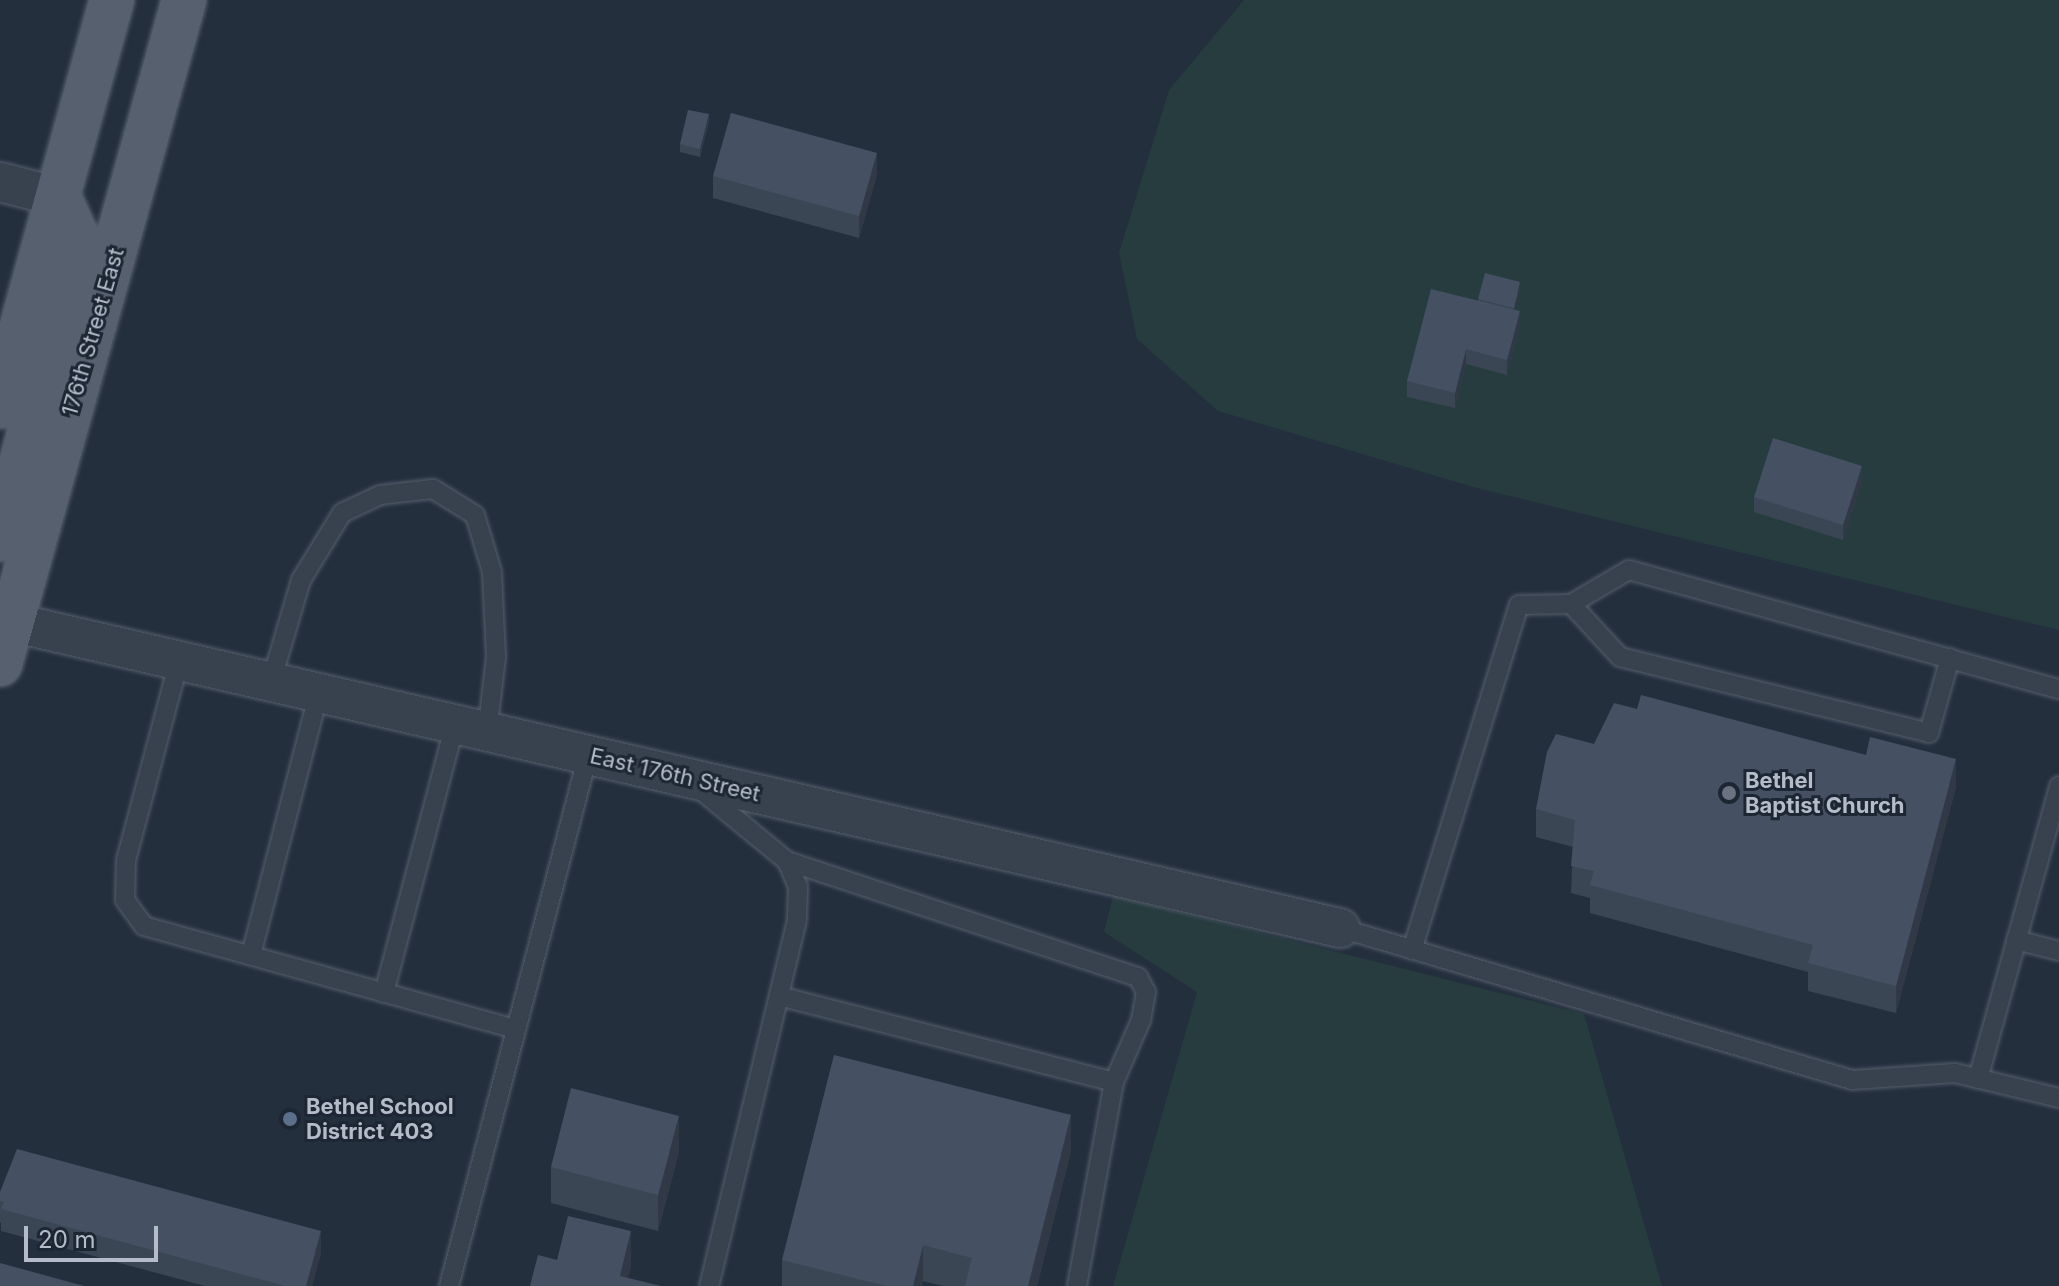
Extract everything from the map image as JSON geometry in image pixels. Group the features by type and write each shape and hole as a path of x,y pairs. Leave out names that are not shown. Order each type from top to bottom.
{"main road":[{"path":"0,406 112,0"},
{"name":"176th Street East","path":"0,664 6,615 184,0"},
{"path":"0,539 81,246 59,197"}],"street":[{"path":"0,182 59,197"},
{"name":"East 176th Street","path":"6,615 179,661 1340,928"}],"lane":[{"path":"271,682 301,580 342,513 380,495 433,489 475,515 492,572 496,657 384,993"},
{"path":"1412,950 1519,605 1571,604 1629,570 2059,689"},
{"path":"1571,604 1620,657 1929,733 1950,658"},
{"path":"179,661 126,860 125,900 144,926 516,1029"},
{"path":"251,955 319,693"},
{"path":"449,1286 588,755"},
{"path":"660,771 715,800 787,861 1138,977 1146,992 1141,1020 1114,1082 1077,1286"},
{"path":"1978,1079 2059,786"},
{"path":"709,1286 797,920 798,887 787,861"},
{"path":"1340,928 1852,1080 1978,1079 2059,1098"},
{"path":"2016,940 2059,951"},
{"path":"779,996 1114,1082"}],"green space":[{"path":"1244,0 2059,0 2059,630 1473,487 1218,411 1137,339 1119,253 1169,90"},
{"path":"1113,896 1584,1014 1662,1286 1113,1286 1197,992 1104,932"}],"building":[{"path":"688,110 709,114 700,149 680,144"},
{"path":"731,113 877,153 859,216 713,176"},
{"path":"1485,273 1520,282 1514,308 1478,299"},
{"path":"1431,289 1520,311 1507,360 1466,349 1455,393 1407,381"},
{"path":"1773,438 1862,466 1843,525 1754,497"},
{"path":"1641,695 1866,755 1870,737 1956,759 1896,986 1808,963 1813,945 1590,885 1594,871 1571,866 1575,820 1536,809 1547,752 1556,734 1594,744 1614,703 1637,709"},
{"path":"834,1055 1071,1115 1028,1286 965,1286 972,1258 923,1245 913,1286 886,1286 782,1260"},
{"path":"571,1088 679,1116 658,1195 551,1167"},
{"path":"17,1149 321,1231 306,1286 285,1286 1,1209 4,1202 0,1201 0,1192"},
{"path":"568,1216 631,1231 620,1276 661,1286 530,1286 538,1255 557,1260"},
{"path":"0,1263 84,1286 0,1286"}],"place":[{"name":"Bethel Baptist Church","path":"1729,793"},
{"name":"Bethel School District 403","path":"290,1119"}]}
